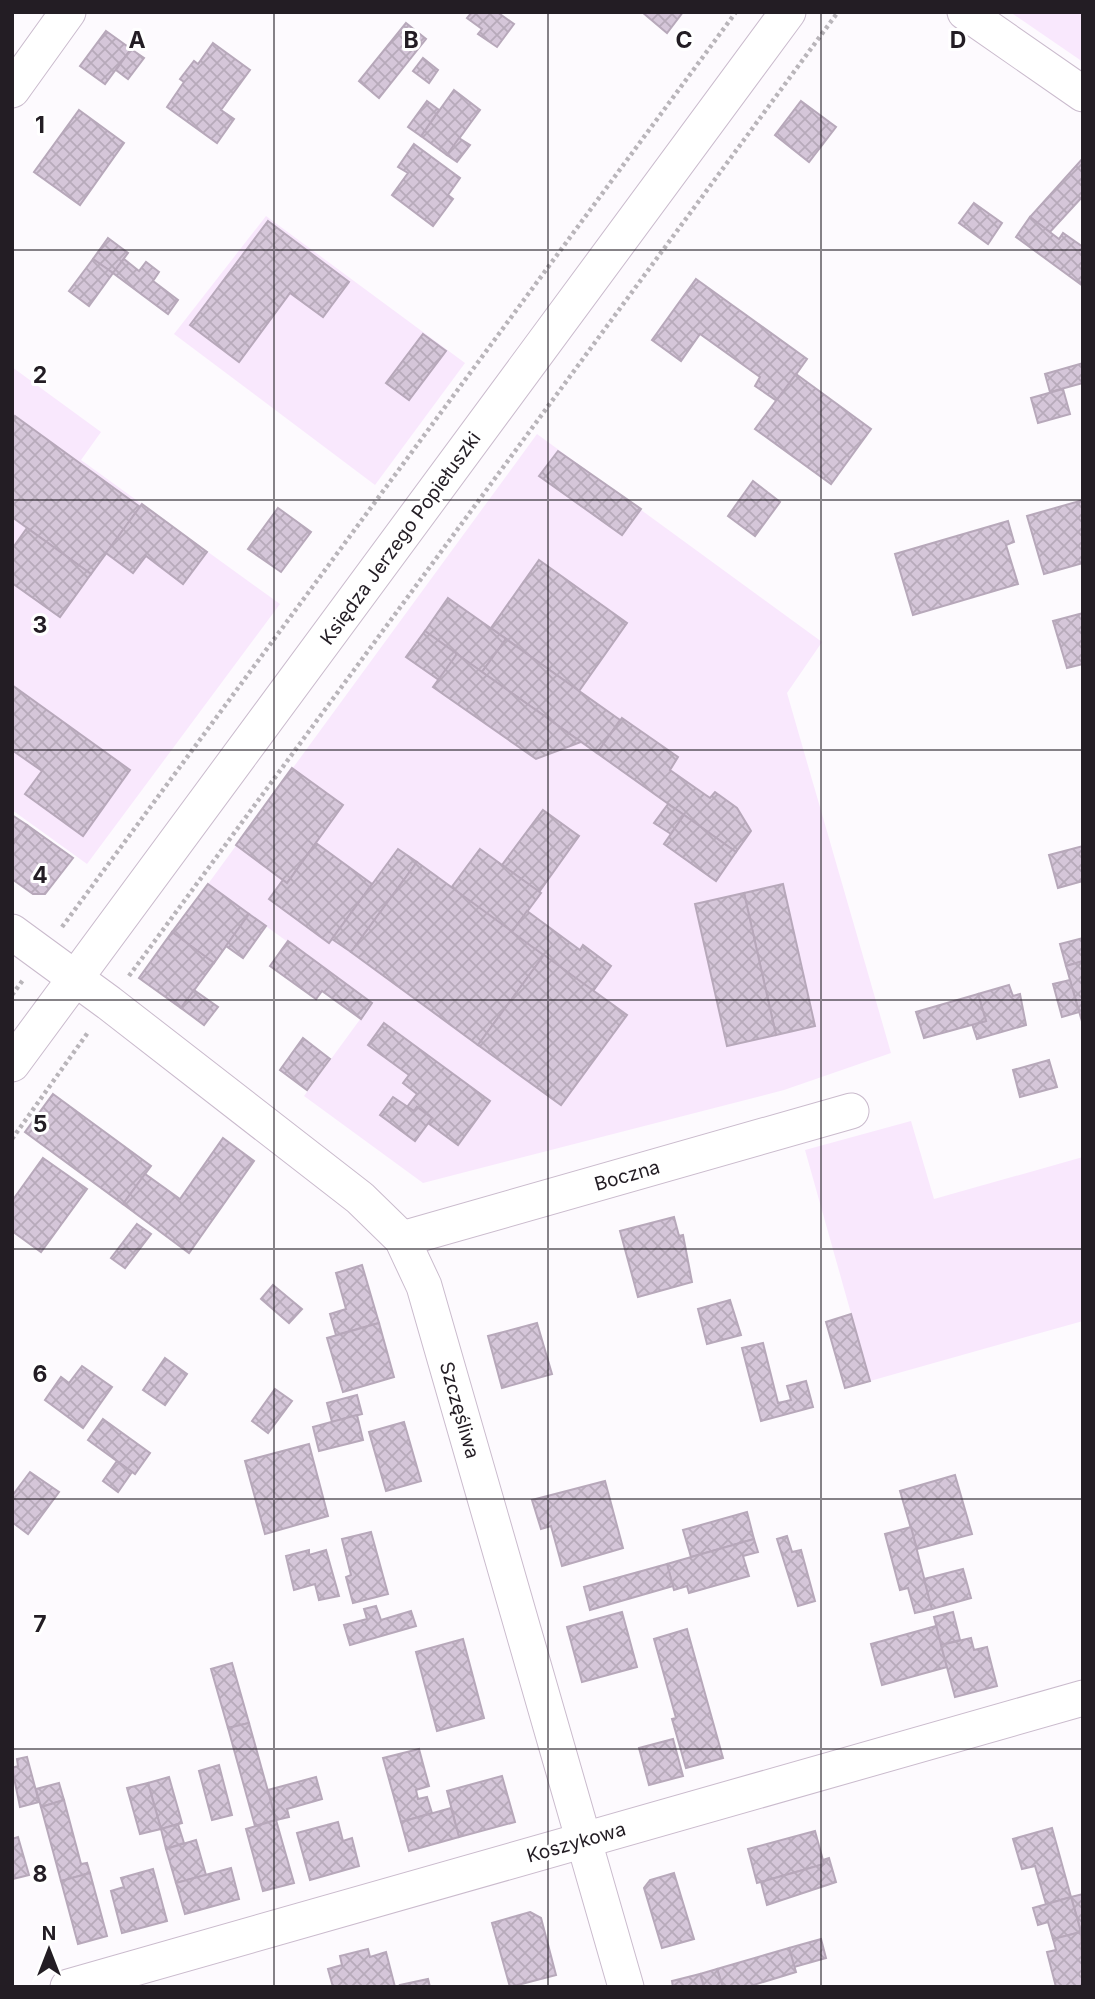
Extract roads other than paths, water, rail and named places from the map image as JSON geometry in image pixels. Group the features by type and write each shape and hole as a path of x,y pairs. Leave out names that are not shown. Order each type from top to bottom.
{"street":[{"path":"12,90 68,12"},
{"name":"Księdza Jerzego Popiełuszki","path":"12,1064 788,12"},
{"path":"965,12 1083,94"},
{"name":"Szczęśliwa","path":"12,932 360,1198 402,1239 424,1286 626,1987"},
{"name":"Boczna","path":"402,1239 852,1111"},
{"name":"Koszykowa","path":"68,1987 1083,1698"}]}
